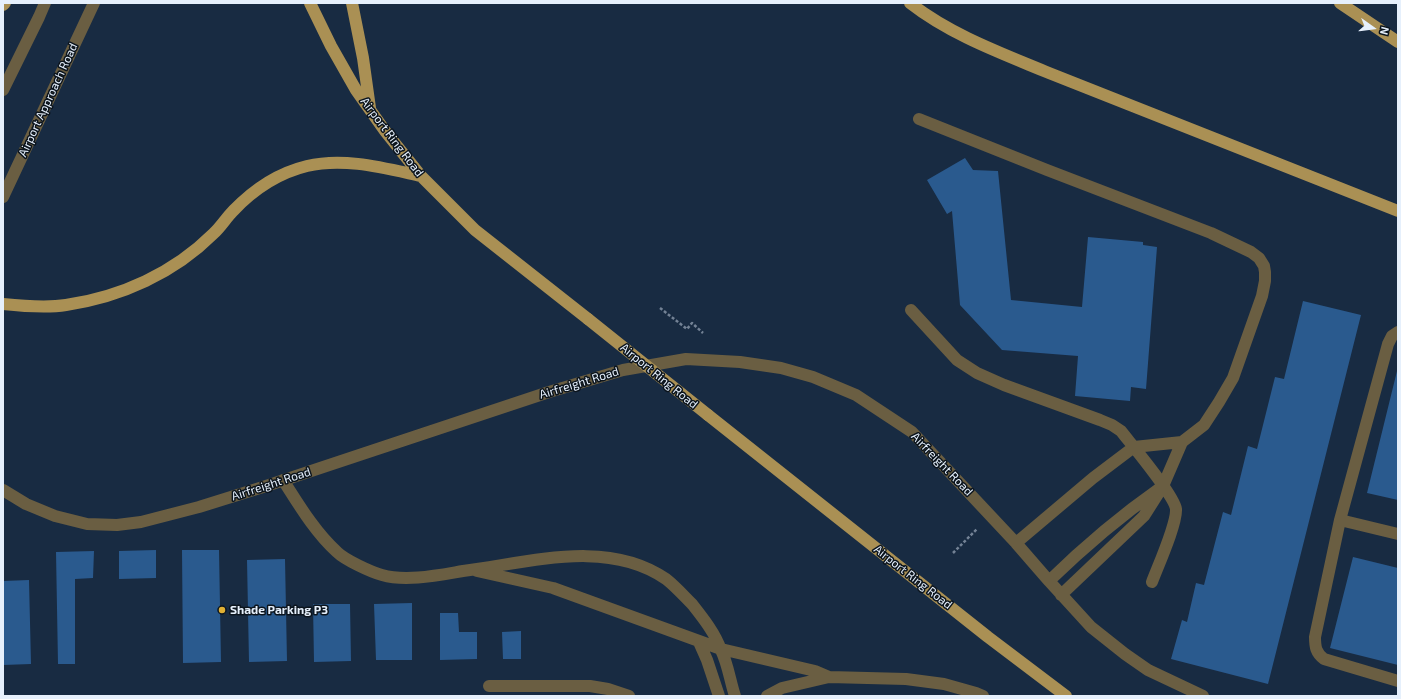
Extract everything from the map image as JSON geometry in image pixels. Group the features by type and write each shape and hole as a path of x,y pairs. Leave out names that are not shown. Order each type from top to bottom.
{"main road":[{"name":"Airport Ring Road","path":"310,3 339,61 356,90 384,131 421,176 476,230 988,637 1066,696"},
{"path":"352,3 363,58 370,109"},
{"path":"910,3 946,26 1014,58 1398,211"},
{"path":"1340,3 1398,42"},
{"path":"3,304 65,306 125,291 161,274 194,252 214,233 233,211 257,189 281,175 308,166 337,163 352,164 373,166 421,176"}],"lane":[{"path":"3,90 45,3"},
{"name":"Airport Approach Road","path":"3,197 94,3"},
{"path":"919,119 1054,173 1211,233 1251,252 1259,258 1264,266 1265,272 1262,296 1233,378 1219,402 1204,425 1182,442 1163,486 1144,516 1061,595"},
{"path":"910,310 957,360 977,373 1004,385 1112,425 1121,431 1163,486 1174,503 1176,509 1174,521 1152,582"},
{"path":"1398,332 1392,336 1388,344 1340,520 1315,637 1315,647 1318,654 1324,659 1398,681"},
{"name":"Airfreight Road","path":"3,490 26,504 55,516 87,524 141,522 198,507 549,392 623,370 686,359 740,362 781,368 813,377 856,395 912,432 1016,543 1091,627 1125,654 1165,679 1203,696"},
{"path":"1016,543 1093,478 1134,447 1182,442"},
{"path":"283,480 303,511 338,553 364,568 383,576 412,578 525,561 591,556 621,559 642,566 666,579 703,617 721,649 735,696"},
{"path":"1049,581 1082,549 1113,523 1163,486"},
{"path":"1340,520 1398,534"},
{"path":"472,570 553,588 699,642 721,649 815,671 829,677"},
{"path":"699,642 707,660 719,696"},
{"path":"767,696 782,688 829,677 914,680 944,684 983,696"},
{"path":"488,686 590,686 608,689 629,696"}],"path":[{"path":"660,308 687,329 692,323 703,332"},
{"path":"953,553 977,529"}],"building":[{"path":"965,158 973,170 998,171 1011,300 1082,307 1088,237 1143,242 1143,245 1157,247 1146,389 1131,387 1130,401 1075,396 1078,356 1002,350 960,305 952,211 947,214 927,180"},
{"path":"1303,301 1361,315 1268,684 1171,659 1182,620 1187,622 1196,583 1204,585 1223,512 1231,515 1248,446 1257,449 1275,377 1284,379"},
{"path":"1398,371 1398,500 1367,493"},
{"path":"156,550 156,578 119,579 119,551"},
{"path":"182,550 219,550 221,662 183,663"},
{"path":"94,551 93,578 75,579 75,664 58,664 56,552"},
{"path":"1353,557 1398,568 1398,665 1330,648"},
{"path":"285,559 287,661 249,662 247,560"},
{"path":"29,580 31,664 3,665 3,581"},
{"path":"412,603 412,660 376,660 374,604"},
{"path":"313,604 350,604 351,661 314,662"},
{"path":"440,613 458,613 459,632 477,632 477,659 440,660"},
{"path":"521,631 521,659 503,659 502,632"}],"place":[{"name":"Shade Parking P3","path":"222,610"}]}
